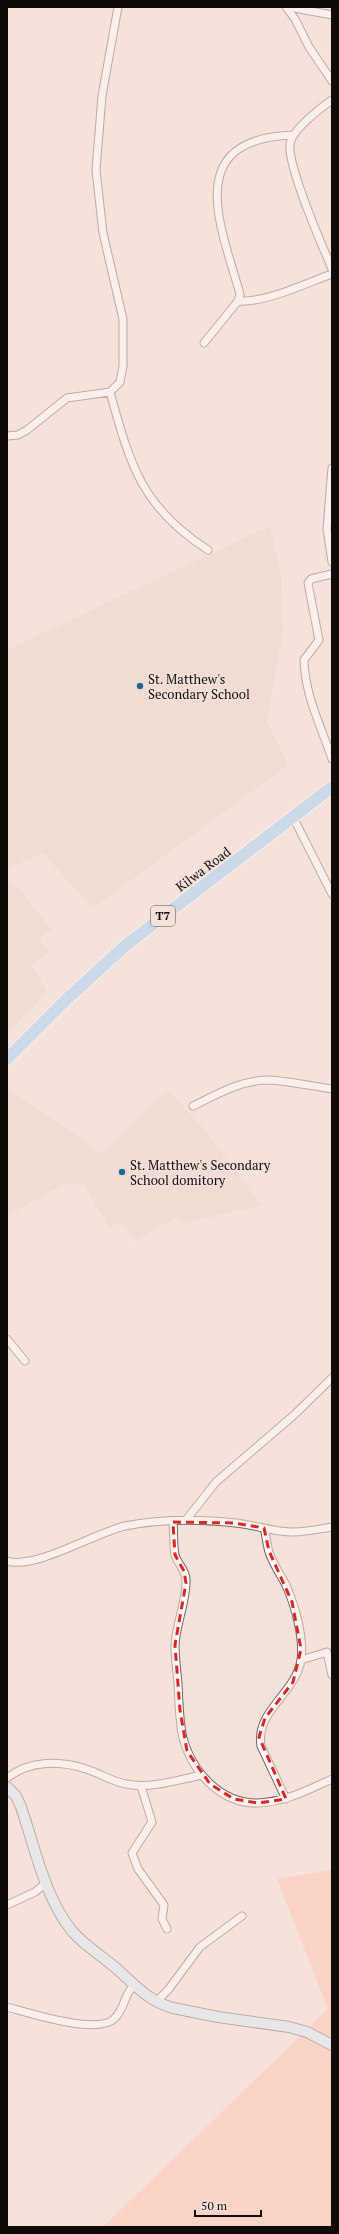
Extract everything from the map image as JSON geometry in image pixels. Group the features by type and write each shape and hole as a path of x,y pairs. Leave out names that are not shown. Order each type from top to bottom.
{"highway":[{"name":"Kilwa Road","path":"7,1059 68,998 126,945 332,787"}],"main road":[{"path":"7,1787 16,1796 21,1807 55,1903 72,1931 145,1996 173,2008 218,2017 289,2027 307,2032 332,2045"}],"street":[{"path":"7,436 14,436 27,430 66,398 110,392 120,382 123,366 123,319 103,233 96,170 102,96 118,7"},
{"path":"286,7 295,19 309,47 332,81"},
{"path":"290,7 332,15"},
{"path":"332,100 293,135 290,143 292,161 332,269"},
{"path":"204,342 238,302 240,294 217,209 216,190 220,173 238,150 249,142 262,138 293,135"},
{"path":"238,302 247,302 261,298 332,274"},
{"path":"110,392 129,458 141,482 163,514 174,525 208,550"},
{"path":"332,468 328,529 332,562"},
{"path":"332,574 311,579 308,584 319,640 304,660 307,686 316,718 332,758"},
{"path":"293,817 332,894"},
{"path":"193,1106 227,1089 267,1080 332,1089"},
{"path":"7,1339 25,1362"},
{"path":"186,1520 216,1482 294,1415 332,1378"},
{"path":"7,1561 14,1563 24,1562 45,1556 113,1529 126,1526 186,1520 234,1523 295,1532 332,1527"},
{"path":"173,1522 175,1555 184,1571 186,1583 178,1619 175,1645 183,1737 187,1751 202,1775 210,1784 234,1799 258,1803 286,1798 332,1778"},
{"path":"264,1528 269,1551 292,1602 300,1636 301,1660 292,1682 265,1718 259,1736 261,1746 286,1798"},
{"path":"301,1660 327,1652 332,1675"},
{"path":"7,1778 19,1769 47,1763 60,1763 89,1770 126,1784 141,1786 202,1775"},
{"path":"141,1786 152,1822 132,1853 138,1869 164,1905 162,1919 167,1929"},
{"path":"7,1905 35,1892 47,1882"},
{"path":"156,2002 168,1990 200,1947 242,1916"},
{"path":"7,2007 91,2025 104,2025 118,2015 126,1994 134,1985"}],"highlighted area":[{"path":"173,1522 234,1523 264,1528 269,1551 292,1602 301,1649 293,1682 265,1718 259,1737 286,1799 258,1803 234,1799 210,1784 187,1751 180,1710 175,1645 186,1583 184,1571 175,1555"}],"shaded area":[{"name":"St. Matthew's Secondary School","path":"270,526 281,575 283,630 267,722 288,765 93,908 43,853 7,869 7,650"},
{"path":"7,878 24,894 52,930 38,939 50,951 32,966 47,991 7,1035"},
{"name":"St. Matthew's Secondary School domitory","path":"7,1088 103,1154 167,1090 204,1129 261,1205 185,1223 175,1218 134,1241 121,1222 109,1227 82,1182 76,1185 65,1183 7,1216"},
{"path":"332,1870 332,2227 103,2227 328,2009 277,1879"}],"place":[{"name":"St. Matthew's Secondary School","path":"140,686"},
{"name":"St. Matthew's Secondary School domitory","path":"122,1172"}]}
